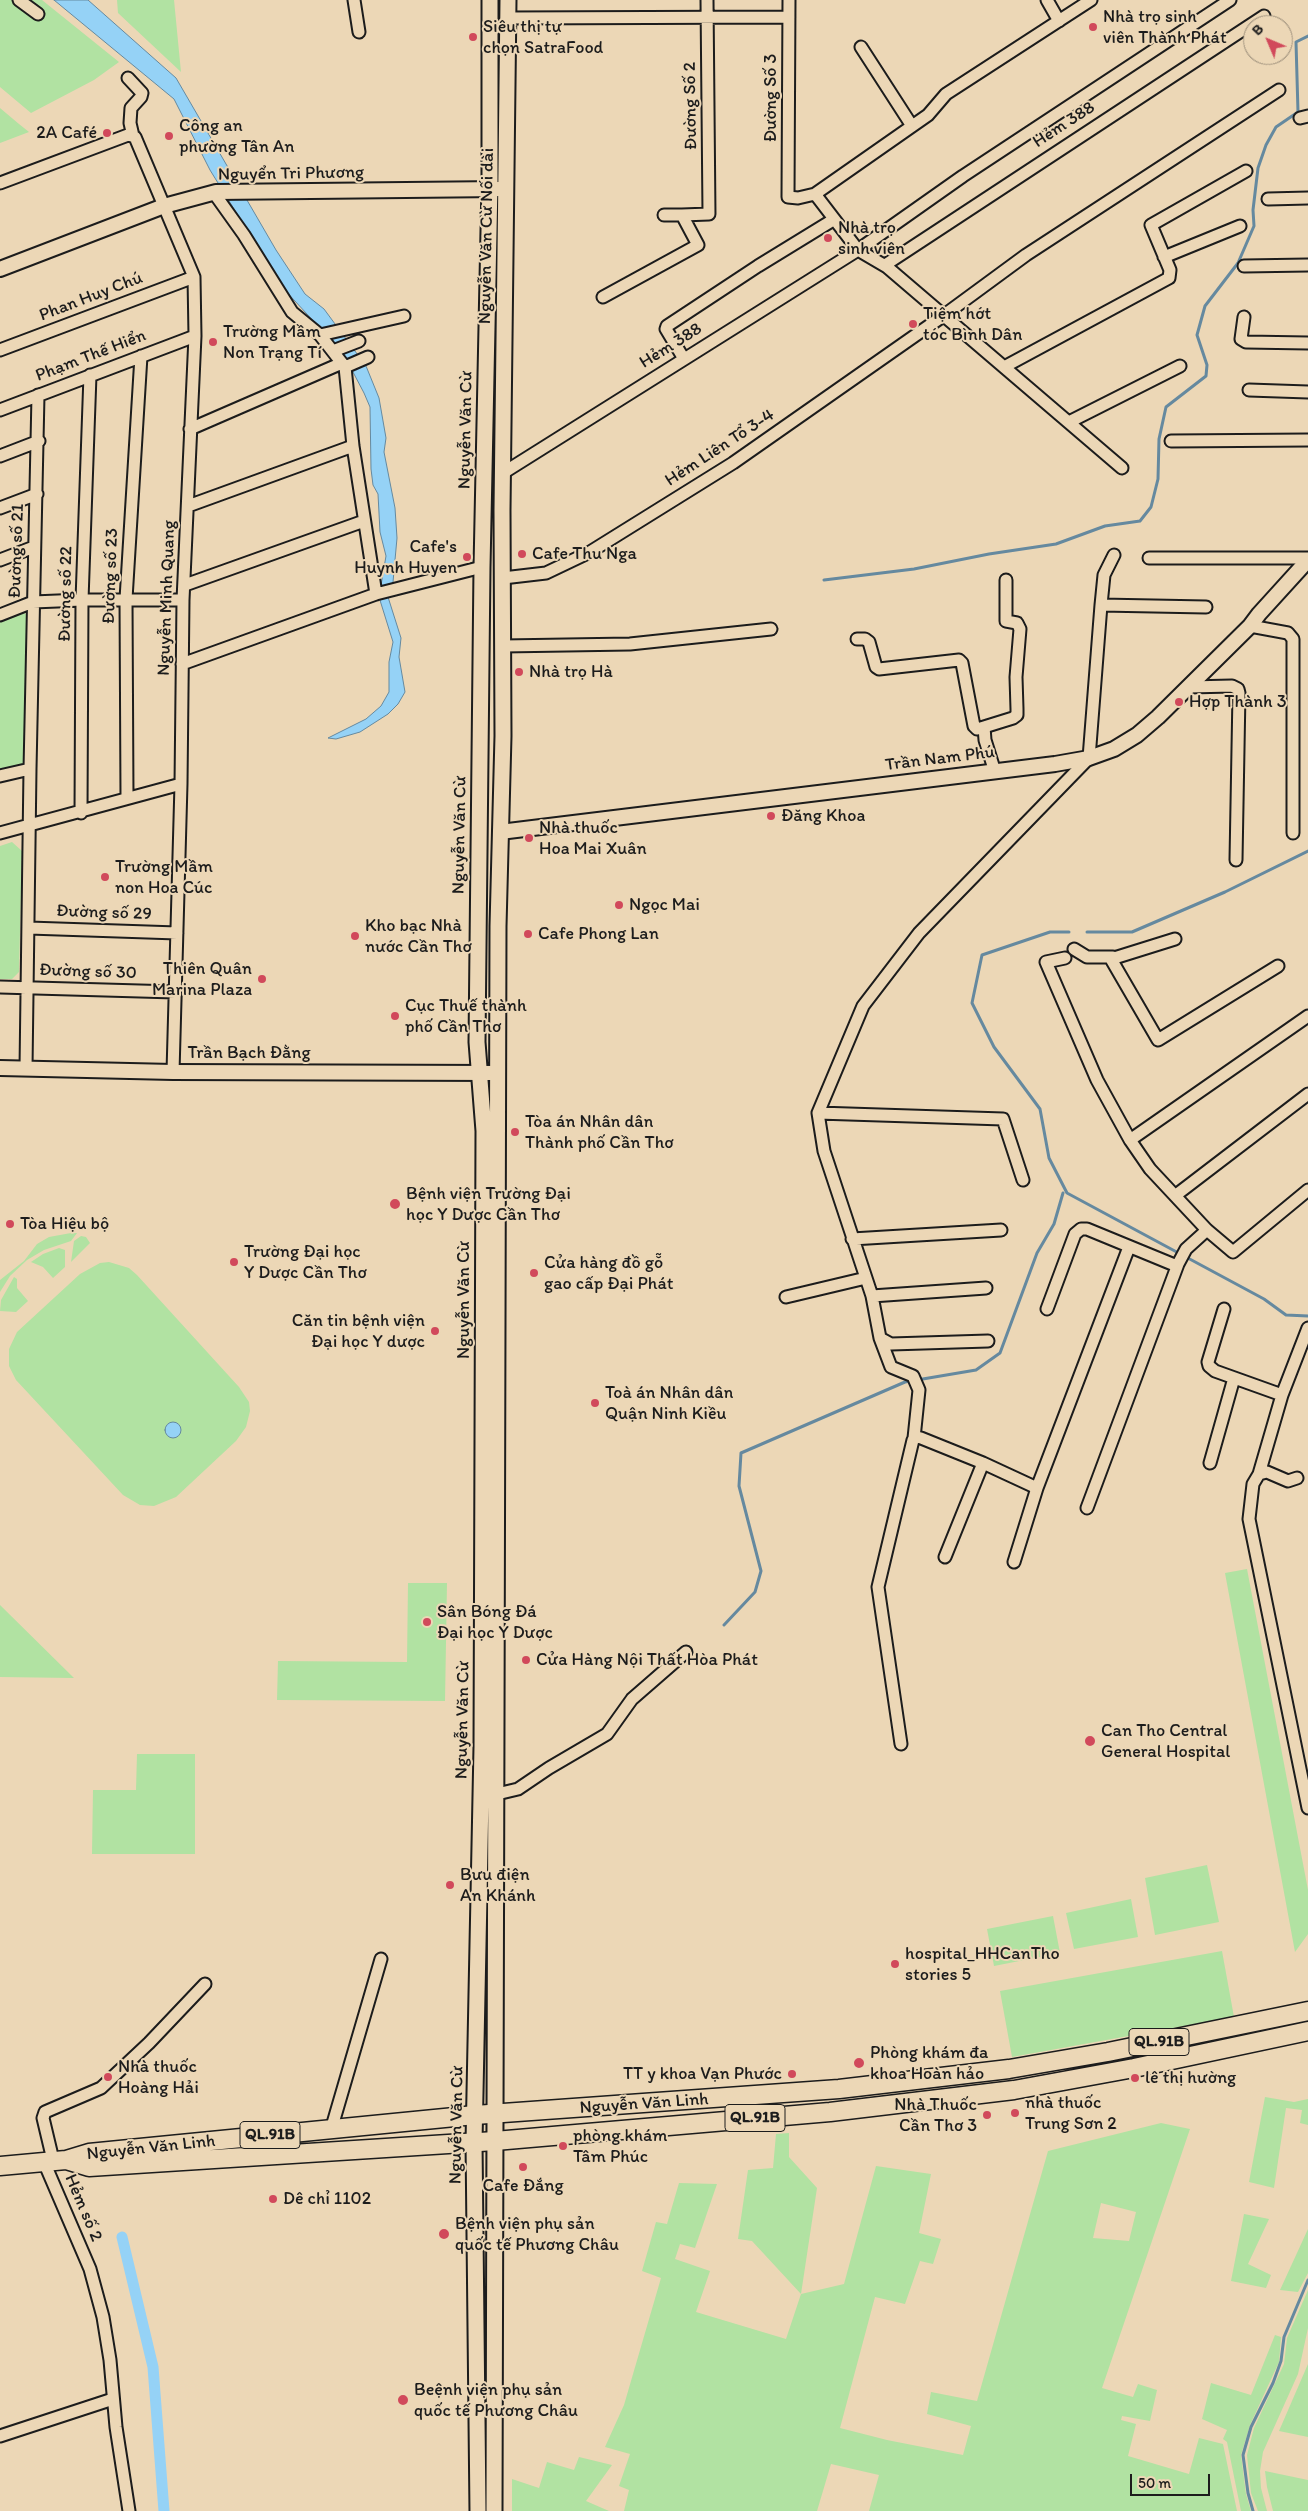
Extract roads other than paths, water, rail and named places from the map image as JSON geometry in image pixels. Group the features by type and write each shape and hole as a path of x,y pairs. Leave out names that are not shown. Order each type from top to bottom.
{"highway":[{"name":"Nguyễn Văn Linh","path":"0,2166 54,2161 89,2152 496,2113 804,2092 1009,2068 1118,2050 1308,2011"},
{"name":"Nguyễn Văn Linh","path":"54,2161 90,2168 495,2141 830,2112 1014,2090 1134,2068 1308,2031"},
{"path":"1009,2068 1014,2090"}],"main road":[{"name":"Nguyễn Văn Cừ","path":"478,2507 474,2142 482,1696 484,1131 477,1042 482,566 490,189 490,0"},
{"name":"Nguyễn Văn Cừ Nối dài","path":"503,473 508,0"},
{"name":"Nguyễn Văn Cừ","path":"494,2507 498,1794 498,1073 500,832 503,736 503,473"},
{"path":"478,2507 494,2507"}],"street":[{"path":"19,0 38,14"},
{"path":"354,0 359,32"},
{"name":"Đường Số 2","path":"682,215 707,215 710,212 707,0"},
{"name":"Đường Số 3","path":"789,0 788,197 816,194"},
{"path":"1047,0 1059,21"},
{"path":"1091,0 946,94 932,112 816,194 858,250 885,265 1122,468"},
{"name":"Hẻm 388","path":"503,473 858,250 963,176 1230,0"},
{"path":"508,18 789,17"},
{"name":"Hẻm 388","path":"885,265 1243,30"},
{"path":"861,47 912,126"},
{"name":"Nguyễn Minh Quang","path":"128,78 142,93 142,97 131,108 130,123 134,137 194,277 195,336 183,600 181,784 173,1072"},
{"name":"Hẻm Liên Tổ 3-4","path":"503,578 546,572 590,552 733,463 943,316 1026,255 1279,90"},
{"path":"0,183 128,135 134,137"},
{"path":"1004,367 1169,278 1170,270 1151,225 1246,171"},
{"name":"Nguyển Tri Phương","path":"0,269 164,206 215,192 506,189"},
{"path":"215,192 292,312 323,335 345,365 353,446 377,594"},
{"path":"1268,199 1308,198"},
{"path":"603,297 703,242 682,215 664,215"},
{"path":"684,358 666,330 667,326 758,266 834,220"},
{"path":"1164,257 1240,226"},
{"path":"1244,266 1308,265"},
{"name":"Phan Huy Chú","path":"0,350 194,277"},
{"path":"323,335 404,316"},
{"path":"1244,317 1241,339 1246,342 1308,343"},
{"name":"Phạm Thế Hiển","path":"0,410 195,336"},
{"path":"335,350 356,342"},
{"name":"Đường số 23","path":"127,797 126,599 140,356"},
{"path":"190,429 365,358"},
{"path":"1070,422 1180,366"},
{"name":"Đường số 22","path":"81,813 82,600 90,375"},
{"path":"1249,390 1308,392"},
{"name":"Đường số 21","path":"26,1068 34,547 39,441 38,395"},
{"path":"1171,441 1308,440"},
{"path":"0,456 39,441"},
{"path":"188,506 353,446"},
{"path":"0,508 37,494"},
{"path":"185,584 364,522"},
{"path":"0,560 34,547"},
{"path":"901,1744 878,1587 914,1438 919,1390 913,1376 891,1367 880,1338 872,1296 824,1151 818,1113 863,1006 919,933 1089,758 1104,575 1114,555"},
{"path":"1149,558 1308,559"},
{"name":"Trần Nam Phú","path":"500,832 995,772 1089,758 1114,749 1136,735 1189,687 1250,626 1308,559"},
{"path":"182,664 377,594 482,566"},
{"path":"857,639 865,639 869,642 876,667 879,669 958,660 962,662 974,717 974,726 977,729 1012,718 1017,715 1016,677 1020,629 1017,623 1006,621 1006,580"},
{"path":"0,615 33,602 126,599 183,600"},
{"path":"1101,605 1206,607"},
{"path":"1250,626 1288,633 1293,639 1293,833"},
{"path":"503,646 630,644 771,629"},
{"path":"1189,687 1232,686 1238,690 1236,860"},
{"path":"984,727 985,740 995,772"},
{"path":"0,776 30,769"},
{"path":"0,833 81,813 127,797 181,784"},
{"name":"Đường số 29","path":"29,928 177,933"},
{"path":"1175,939 1113,957 1087,957 1070,954 1046,962 1097,1080 1130,1140 1150,1169 1207,1230 1232,1252 1308,1190"},
{"path":"1113,957 1111,960 1158,1040 1278,966"},
{"name":"Đường số 30","path":"0,987 175,992"},
{"path":"1130,1140 1308,1016"},
{"name":"Trần Bạch Đằng","path":"0,1068 173,1072 498,1073"},
{"path":"1176,1195 1308,1094"},
{"path":"818,1113 1003,1119 1023,1180"},
{"path":"1047,1309 1077,1231 1087,1229 1129,1247 1180,1261"},
{"path":"852,1240 1001,1230"},
{"path":"1087,1508 1180,1261 1207,1230"},
{"path":"1014,1562 1037,1488 1129,1247"},
{"path":"786,1297 866,1278"},
{"path":"872,1296 986,1288"},
{"path":"1224,1309 1208,1362 1215,1370 1282,1395"},
{"path":"1308,1328 1282,1395 1259,1474 1253,1484 1249,1519 1308,1808"},
{"path":"880,1338 891,1344 988,1341"},
{"path":"1210,1463 1234,1378"},
{"path":"914,1438 920,1438 983,1463 1037,1488"},
{"path":"946,1557 983,1463"},
{"path":"1259,1474 1267,1472 1288,1481 1297,1478"},
{"path":"498,1794 518,1789 606,1734 632,1699 686,1652"},
{"path":"331,2130 381,1959"},
{"name":"Hẻm số 2","path":"129,2511 113,2399 107,2338 90,2268 54,2161 43,2118 45,2112 101,2088 205,1984"},
{"path":"0,2436 113,2399"}],"water":[{"path":"54,0 88,0 176,78 276,250 305,294 324,309 366,366 379,398 386,438 384,452 395,508 397,538 393,582 388,597 401,638 399,657 405,692 398,704 388,714 360,732 336,739 328,738 366,719 381,706 389,692 389,662 393,642 379,597 386,556 380,532 378,494 373,485 371,469 370,407 343,353 282,287 210,170 174,99"},
{"path":"170,1422 176,1422 181,1427 179,1436 170,1438 165,1433 165,1427"}],"waterway":[{"path":"824,580 914,569 989,554 1056,544 1105,526 1140,521 1151,507 1158,479 1159,439 1166,407 1206,376 1207,365 1197,335 1205,306 1238,263 1254,226 1253,210 1258,168 1266,145 1276,127 1298,112 1296,42 1308,36"},
{"path":"1087,932 1132,932 1225,892 1308,851"},
{"path":"1069,932 1050,932 982,955 972,1003 994,1047 1040,1109 1049,1158 1067,1193 1264,1299 1286,1315 1308,1316"},
{"path":"724,1625 755,1592 761,1571 739,1486 741,1453 905,1382 976,1370 1000,1353 1037,1253 1054,1224 1063,1193"},
{"path":"122,2237 153,2367 164,2511"},
{"path":"1253,2511 1248,2493 1243,2455 1251,2427 1273,2383 1281,2361 1284,2337 1308,2280"}],"place":[{"name":"Nhà trọ sinh viên Thành Phát","path":"1093,27"},
{"name":"Siêu thị tự chọn SatraFood","path":"473,37"},
{"name":"2A Café","path":"107,133"},
{"name":"Công an phường Tân An","path":"169,136"},
{"name":"Nhà trọ sinh viên","path":"828,238"},
{"name":"Tiệm hớt tóc Bình Dân","path":"913,324"},
{"name":"Trường Mầm Non Trạng Tí","path":"213,342"},
{"name":"Cafe Thu Nga","path":"522,554"},
{"name":"Cafe's Huynh Huyen","path":"467,557"},
{"name":"Nhà trọ Hà","path":"519,672"},
{"name":"Hợp Thành 3","path":"1179,702"},
{"name":"Đăng Khoa","path":"771,816"},
{"name":"Nhà thuốc Hoa Mai Xuân","path":"529,838"},
{"name":"Trường Mầm non Hoa Cúc","path":"105,877"},
{"name":"Ngọc Mai","path":"619,905"},
{"name":"Cafe Phong Lan","path":"528,934"},
{"name":"Kho bạc Nhà nước Cần Thơ","path":"355,936"},
{"name":"Thiên Quân Marina Plaza","path":"262,979"},
{"name":"Cục Thuế thành phố Cần Thơ","path":"395,1016"},
{"name":"Tòa án Nhân dân Thành phố Cần Thơ","path":"515,1132"},
{"name":"Bệnh viện Trường Đại học Y Dược Cần Thơ","path":"395,1204"},
{"name":"Tòa Hiệu bộ","path":"10,1224"},
{"name":"Trường Đại học Y Dược Cần Thơ","path":"234,1262"},
{"name":"Cửa hàng đồ gỗ gao cấp Đại Phát","path":"534,1273"},
{"name":"Căn tin bệnh viện Đại học Y dược","path":"435,1331"},
{"name":"Toà án Nhân dân Quận Ninh Kiều","path":"595,1403"},
{"name":"Sân Bóng Đá Đại học Y Dược","path":"427,1622"},
{"name":"Cửa Hàng Nội Thất Hòa Phát","path":"526,1660"},
{"name":"Can Tho Central General Hospital","path":"1090,1741"},
{"name":"Bưu điện An Khánh","path":"450,1885"},
{"name":"hospital_HHCanTho stories 5","path":"895,1964"},
{"name":"Phòng khám đa khoa Hoàn hảo","path":"859,2063"},
{"name":"TT y khoa Vạn Phước","path":"792,2074"},
{"name":"Nhà thuốc Hoàng Hải","path":"108,2077"},
{"name":"lê thị hường","path":"1135,2078"},
{"name":"nhà thuốc Trung Sơn 2","path":"1015,2113"},
{"name":"Nhà Thuốc Cần Thơ 3","path":"987,2115"},
{"name":"phòng khám Tâm Phúc","path":"563,2146"},
{"name":"Cafe Đắng","path":"523,2167"},
{"name":"Dê chỉ 1102","path":"273,2199"},
{"name":"Bệnh viện phụ sản quốc tế Phương Châu","path":"444,2234"},
{"name":"Beệnh viện phụ sản quốc tế Phương Châu","path":"403,2400"}]}
